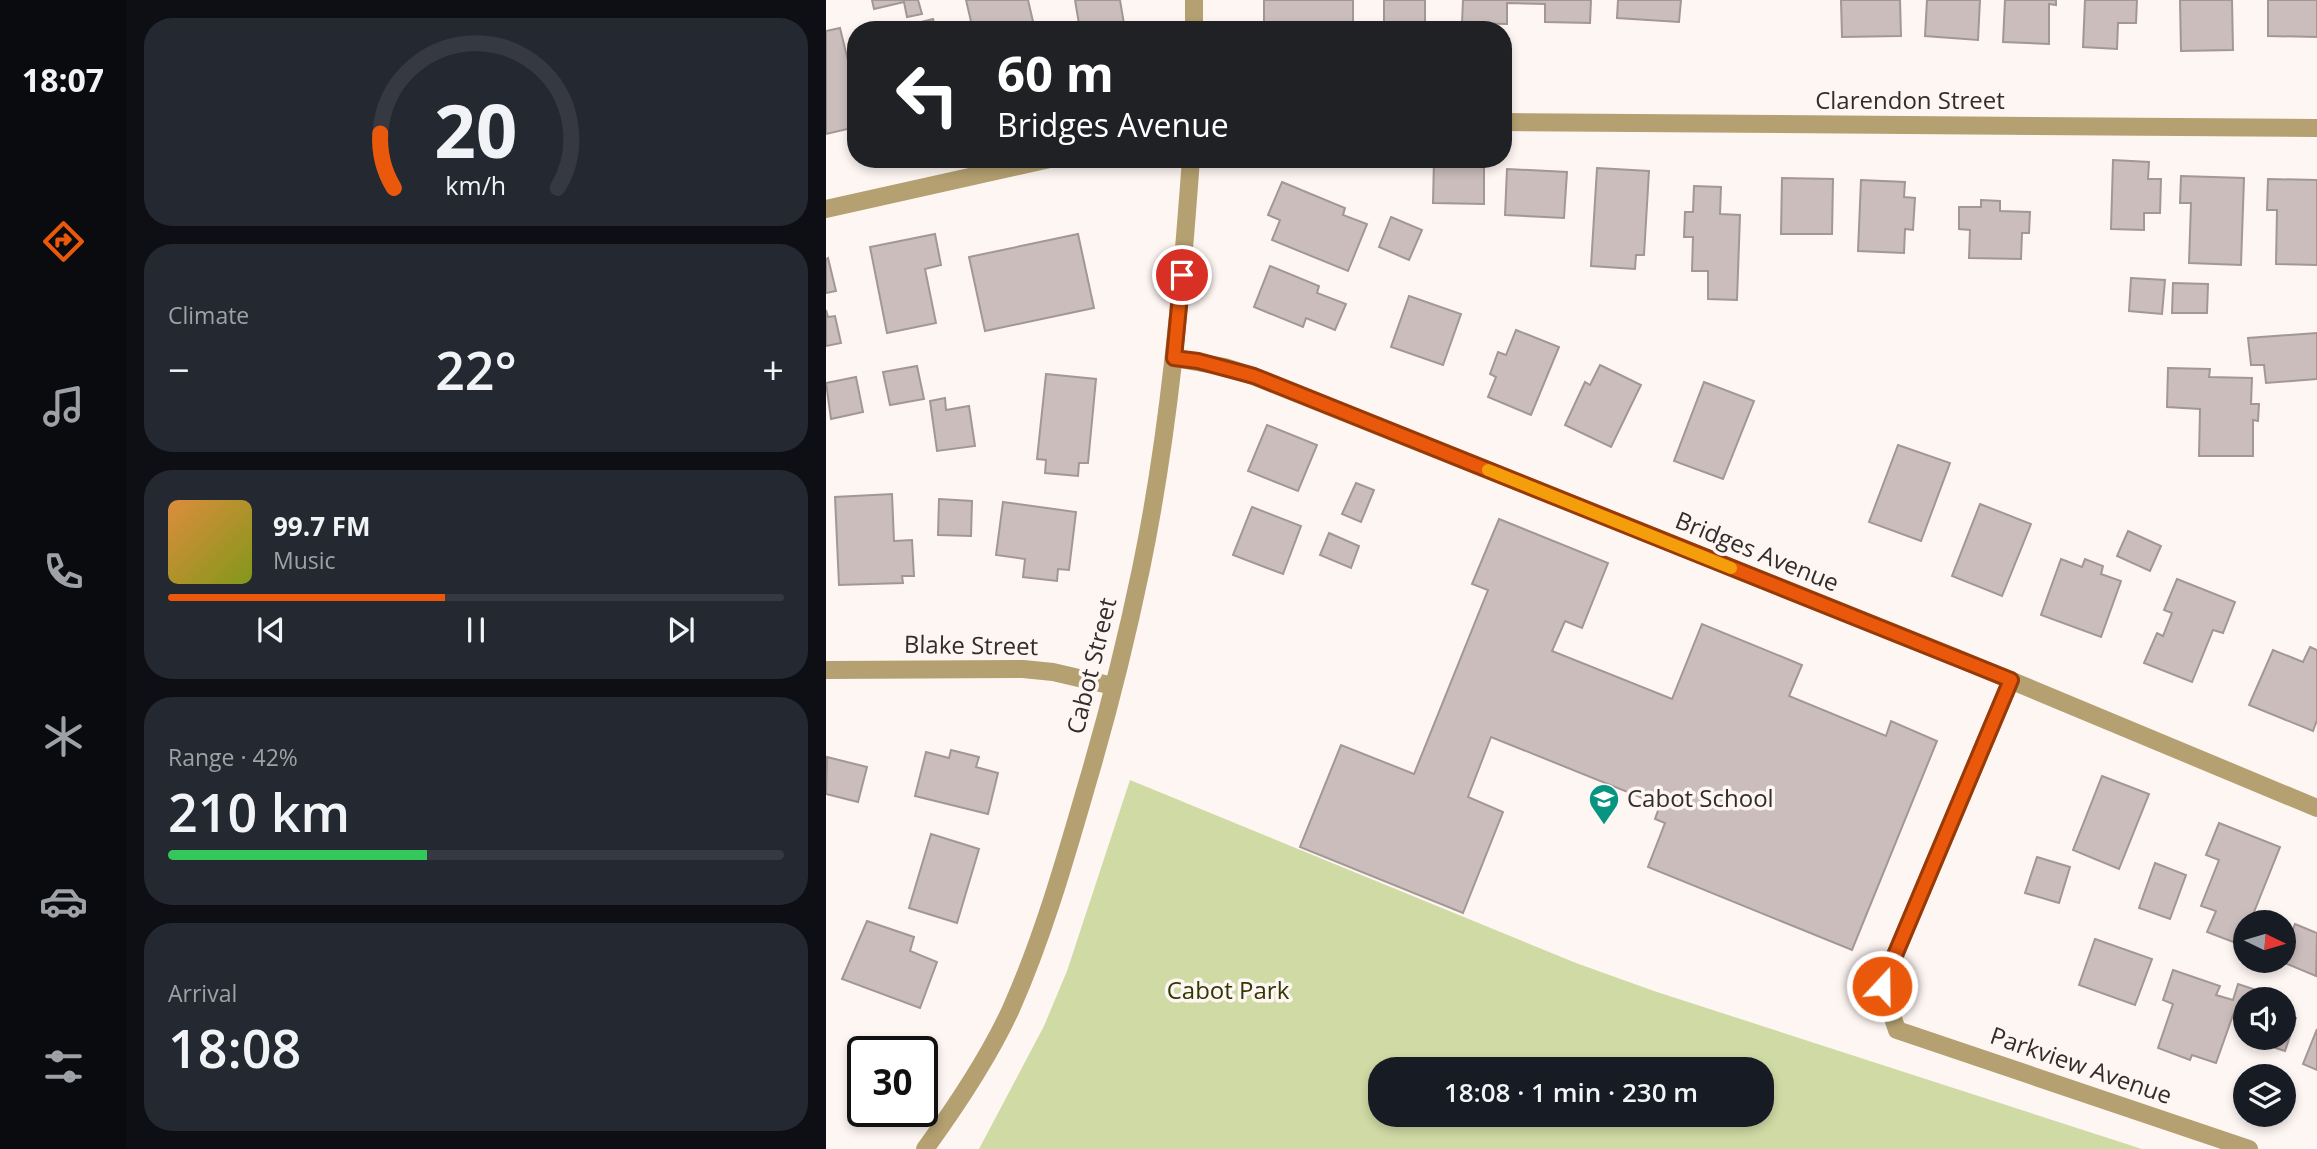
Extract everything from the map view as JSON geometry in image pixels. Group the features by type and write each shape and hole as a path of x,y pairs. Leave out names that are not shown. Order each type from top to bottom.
{"street":[{"path":"1194,0 1194,21"},
{"name":"Clarendon Street","path":"1512,122 2317,128"},
{"path":"826,209 1010,168"},
{"name":"Cabot Street","path":"925,1149 985,1060 1015,999 1054,895 1099,744 1141,568 1165,425 1174,358 1190,168"},
{"name":"Bridges Avenue","path":"1174,358 1198,361 1254,376 2011,680 2317,808"},
{"name":"Blake Street","path":"826,670 1023,669 1053,672 1113,686"},
{"name":"Parkview Avenue","path":"2011,680 1882,986 1897,1030 2249,1149"}],"green space":[{"name":"Cabot Park","path":"1130,780 1576,963 1654,991 2142,1149 979,1149 1044,1026 1067,971"}],"building":[{"path":"872,0 918,0 922,14 907,17 904,2 874,9"},
{"path":"966,0 1028,0 1033,21 971,21"},
{"path":"1075,0 1120,0 1124,21 1078,21"},
{"path":"1264,0 1353,0 1353,21 1264,21"},
{"path":"1384,0 1425,0 1425,21 1384,21"},
{"path":"1463,0 1591,0 1590,23 1545,22 1545,4 1507,3 1507,21 1462,21"},
{"path":"1618,0 1681,0 1679,22 1617,18"},
{"path":"1841,0 1900,0 1901,36 1842,37"},
{"path":"1927,0 1980,0 1978,40 1925,36"},
{"path":"2005,0 2056,0 2056,5 2049,4 2049,44 2003,42"},
{"path":"2085,0 2137,0 2136,23 2118,23 2117,49 2083,47"},
{"path":"2180,0 2232,0 2233,50 2181,51"},
{"path":"2268,0 2317,0 2317,37 2268,36"},
{"path":"840,28 847,56 847,129 826,134 826,31"},
{"path":"2113,160 2149,162 2148,179 2161,179 2160,213 2144,213 2144,230 2111,229"},
{"path":"1434,168 1484,168 1484,204 1433,203"},
{"path":"1597,168 1649,171 1644,255 1636,255 1635,269 1591,266"},
{"path":"1507,169 1567,172 1564,218 1505,215"},
{"path":"2181,176 2244,178 2241,265 2189,263 2191,203 2180,203"},
{"path":"1782,178 1833,179 1832,234 1781,234"},
{"path":"2268,179 2317,180 2317,265 2276,264 2277,210 2267,210"},
{"path":"1861,180 1905,182 1904,197 1915,198 1913,230 1905,229 1904,253 1858,251"},
{"path":"1282,182 1345,208 1343,215 1367,224 1348,271 1272,240 1280,220 1268,215"},
{"path":"1694,186 1721,187 1720,214 1740,215 1737,300 1708,299 1708,271 1692,271 1693,237 1684,237 1685,212 1693,212"},
{"path":"1981,200 2000,201 2000,211 2030,212 2029,233 2022,233 2021,259 1969,258 1970,230 1959,229 1959,207 1981,207"},
{"path":"1391,217 1422,230 1409,260 1379,247"},
{"path":"935,234 941,265 925,269 936,323 887,333 870,247"},
{"path":"1078,234 1094,308 985,331 969,257"},
{"path":"828,258 836,291 826,293 826,259"},
{"path":"1270,266 1319,286 1317,293 1346,304 1335,330 1306,318 1303,327 1254,307"},
{"path":"2131,278 2165,280 2162,314 2129,311"},
{"path":"2173,283 2208,284 2207,313 2172,313"},
{"path":"1409,296 1461,314 1443,365 1391,347"},
{"path":"826,310 828,317 835,316 841,343 826,346"},
{"path":"1516,330 1559,347 1531,415 1488,397 1496,377 1490,374 1498,352 1506,355"},
{"path":"2317,333 2317,379 2266,383 2264,365 2251,365 2248,338"},
{"path":"1600,365 1641,385 1611,447 1565,425 1585,382 1590,385"},
{"path":"917,366 924,399 890,405 883,372"},
{"path":"2168,368 2210,369 2209,377 2252,378 2251,404 2259,404 2258,421 2253,420 2253,456 2199,456 2200,409 2167,407"},
{"path":"1046,374 1096,379 1088,463 1079,463 1078,476 1045,473 1046,460 1037,459"},
{"path":"856,377 863,412 831,419 826,383"},
{"path":"1704,382 1754,401 1723,479 1674,461"},
{"path":"945,398 946,410 969,406 975,446 937,451 930,401"},
{"path":"1267,425 1317,445 1298,491 1248,471"},
{"path":"1898,445 1950,463 1921,541 1869,522"},
{"path":"1356,483 1374,490 1361,522 1342,514"},
{"path":"892,494 894,541 912,540 914,576 902,576 903,583 839,585 835,497"},
{"path":"939,499 972,501 971,536 938,535"},
{"path":"1003,502 1076,512 1069,570 1058,569 1057,581 1023,577 1025,559 996,555"},
{"path":"1980,504 2031,524 2002,596 1952,576"},
{"path":"1252,507 1301,526 1283,574 1233,555"},
{"path":"1499,519 1608,563 1582,628 1565,621 1552,651 1672,699 1702,624 1802,665 1789,696 1886,736 1891,721 1937,741 1852,950 1648,867 1665,823 1655,819 1660,805 1491,737 1468,797 1503,812 1463,913 1300,847 1341,745 1414,774 1488,590 1472,584"},
{"path":"2128,531 2161,546 2150,571 2117,556"},
{"path":"1329,533 1359,546 1351,568 1320,555"},
{"path":"2061,559 2082,567 2085,559 2103,566 2101,574 2121,581 2101,637 2041,615"},
{"path":"2177,579 2235,602 2223,633 2213,630 2192,682 2144,663 2157,633 2163,636 2172,613 2164,610"},
{"path":"2310,647 2317,650 2317,720 2313,731 2249,705 2273,650 2303,662"},
{"path":"951,750 979,757 976,767 998,773 988,814 915,796 926,752 949,758"},
{"path":"827,757 867,767 858,802 826,794"},
{"path":"2102,776 2149,794 2119,869 2073,850"},
{"path":"2219,823 2280,847 2255,910 2233,910 2233,942 2207,932 2216,911 2201,906 2219,860 2206,855"},
{"path":"931,834 979,849 957,923 909,908"},
{"path":"2037,857 2070,867 2059,903 2025,893"},
{"path":"2155,863 2186,875 2170,919 2139,908"},
{"path":"867,921 914,937 910,951 937,962 920,1008 842,979"},
{"path":"2296,924 2317,933 2316,976 2296,968"},
{"path":"2095,939 2152,959 2135,1005 2079,985"},
{"path":"2173,970 2220,986 2216,995 2233,1000 2233,1015 2216,1063 2192,1055 2190,1060 2158,1048 2173,1004 2163,1000"},
{"path":"2317,1029 2317,1070 2303,1064"}],"slow traffic":[{"path":"1488,470 1731,568"}],"place":[{"name":"Cabot School","path":"1604,826"}],"route":[{"path":"1182,275 1174,358 1225,367 1254,376 2011,680 1882,986"}]}
